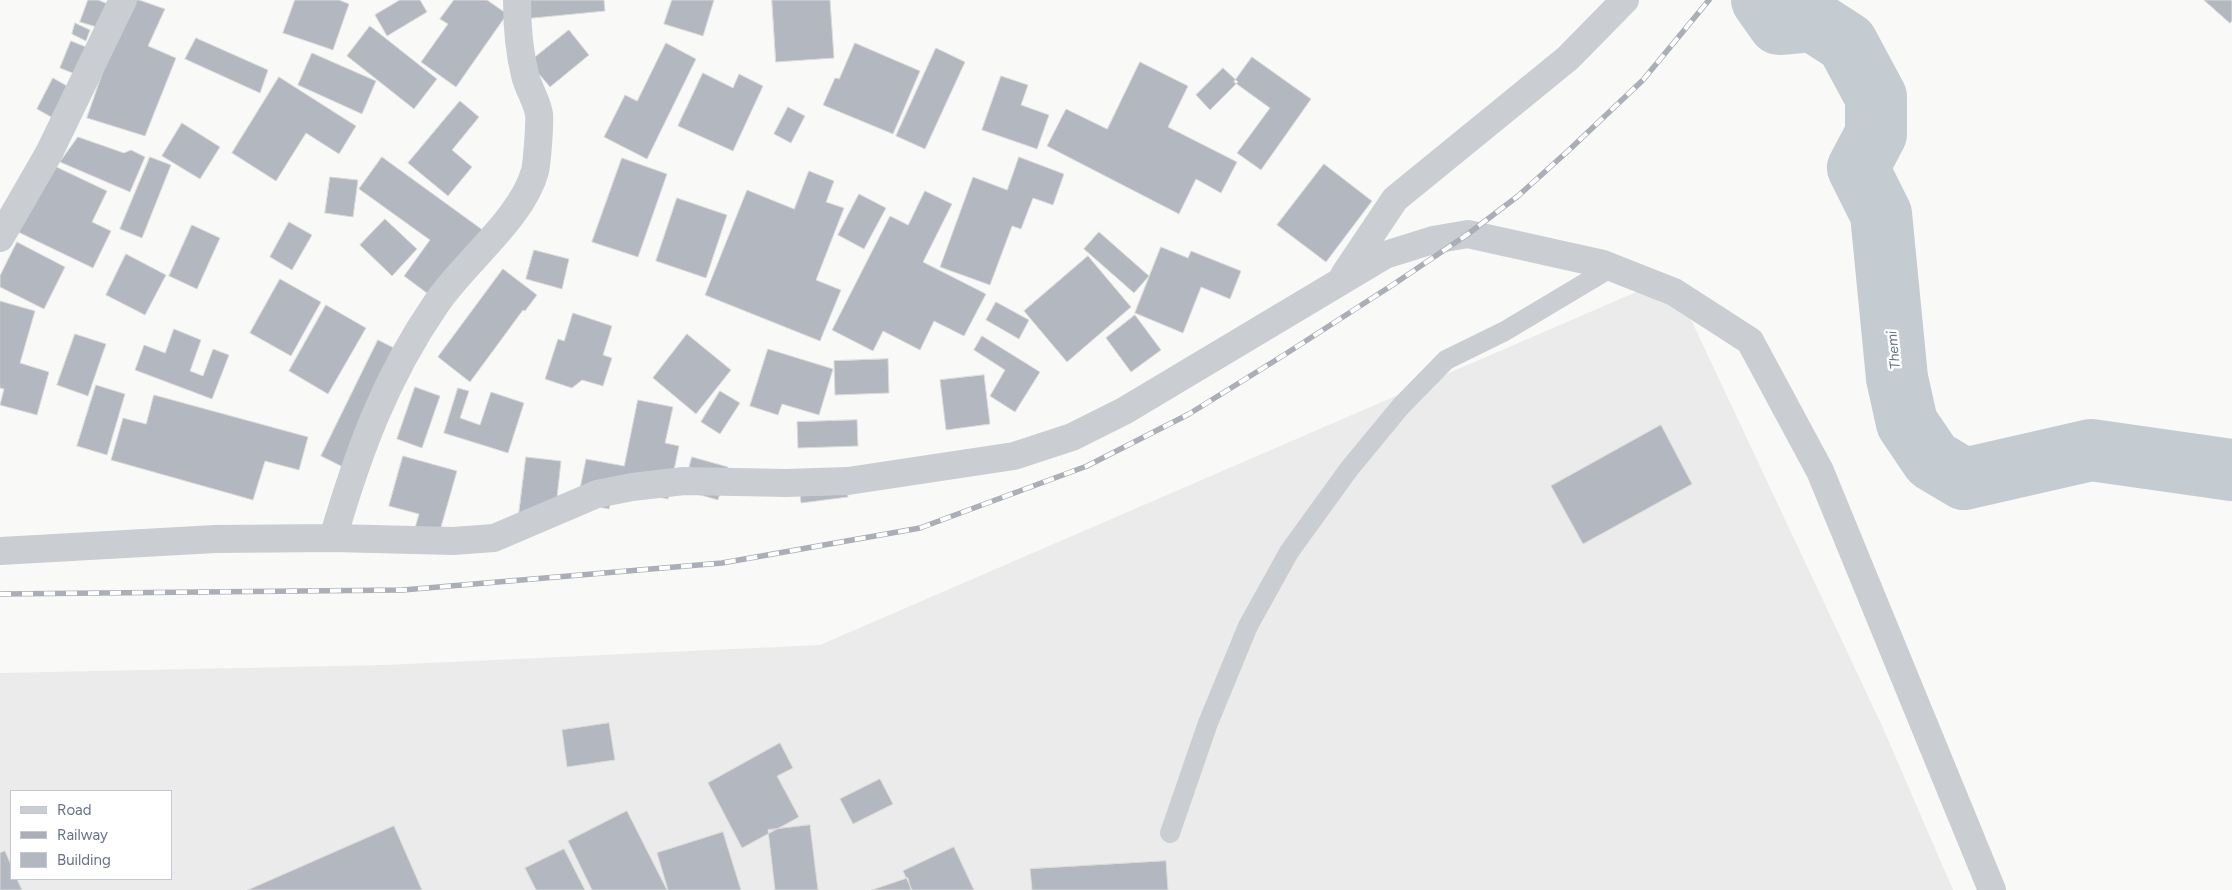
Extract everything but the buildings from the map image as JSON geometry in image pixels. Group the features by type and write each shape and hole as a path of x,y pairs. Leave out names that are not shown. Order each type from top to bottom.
{"street":[{"path":"0,238 53,145 123,0"},
{"path":"333,538 362,444 385,392 413,339 438,301 496,235 517,206 535,171 539,114 525,76 517,19 517,0"},
{"path":"1341,280 1395,199 1568,58 1625,0"},
{"path":"0,551 215,539 333,538 453,541 494,538 598,494 632,487 684,481 786,483 848,481 1014,456 1072,437 1124,411 1385,255 1432,240 1468,234 1612,267 1674,292 1750,341 1820,470 1992,890"}],"lane":[{"path":"1170,833 1208,723 1248,626 1289,552 1349,468 1401,406 1446,360 1505,331 1612,267"}],"shaded area":[{"path":"1671,277 1883,728 1953,890 0,890 0,673 385,665 820,645"}],"waterway":[{"name":"Themi","path":"1762,0 1779,24 1813,21 1847,43 1876,97 1876,134 1858,168 1881,214 1897,378 1907,423 1932,460 1964,479 2091,450 2232,470"}],"railway":[{"path":"0,594 403,590 722,563 920,528 1087,466 1189,414 1394,284 1468,234 1518,196 1643,80 1709,0"}]}
